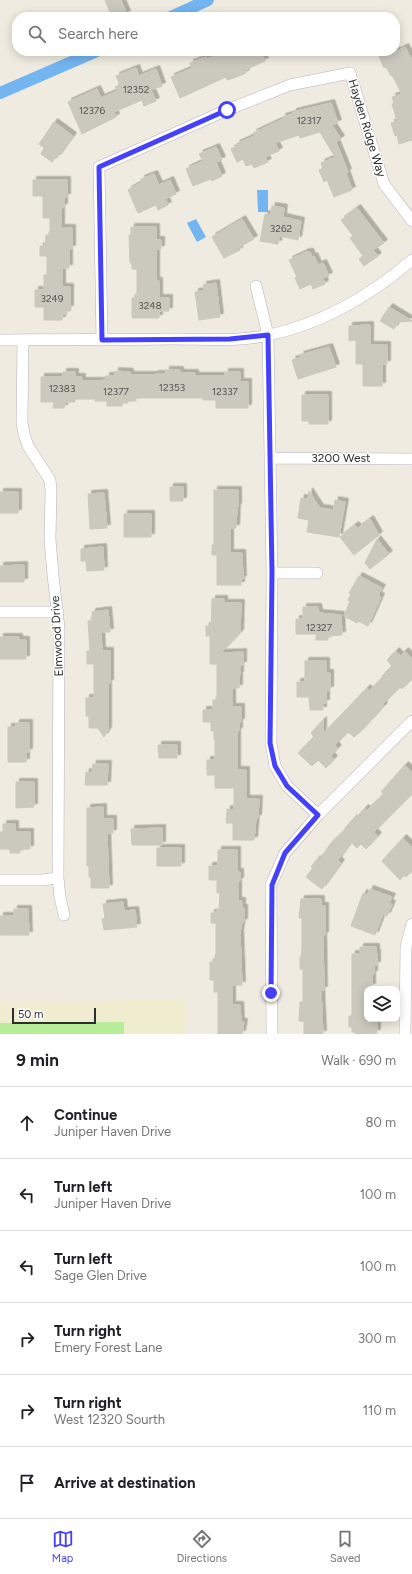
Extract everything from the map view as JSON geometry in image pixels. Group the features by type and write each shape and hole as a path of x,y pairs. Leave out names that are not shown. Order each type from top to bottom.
{"street":[{"name":"Hayden Ridge Way","path":"102,340 99,167 227,110 290,85 350,73 384,184 412,221"},
{"path":"0,340 230,339 268,335 290,329 336,312 364,297 412,260"},
{"path":"256,286 268,335 272,573 270,743 275,766 287,786 318,815"},
{"name":"Elmwood Drive","path":"23,340 22,422 24,434 28,446 50,480 50,539 59,628 58,878 64,915"},
{"name":"3200 West","path":"270,458 412,459"},
{"path":"272,573 318,573"},
{"path":"0,612 58,612"},
{"path":"272,1034 272,885 285,853 318,815 412,721"},
{"path":"0,880 42,880 58,878"},
{"path":"405,1034 406,947 412,924"}],"shaded area":[{"path":"185,1000 185,1034 0,1034 0,1001"}],"green space":[{"path":"124,1022 124,1034 0,1034 0,1023"}],"water":[{"path":"257,190 268,190 268,212 258,212"},
{"path":"196,219 206,237 197,242 187,223"}],"building":[{"path":"105,0 121,0 126,12 110,12"},
{"path":"405,47 412,60 412,140 399,144 397,135 395,136 391,123 397,121 392,104 394,103 392,97 402,94 392,75 391,76 386,67 384,68 379,56 400,56 400,50"},
{"path":"214,56 262,56 265,61 245,70 246,73 227,80 226,77 180,98 171,77 192,68 190,63 206,57 207,59"},
{"path":"136,68 139,76 156,69 162,86 151,90 156,101 144,106 142,100 114,112 116,117 82,134 68,102 97,89 101,98 117,91 115,87 120,85 116,76"},
{"path":"331,103 338,123 332,125 341,139 336,142 348,172 346,173 352,190 334,197 327,180 324,182 319,170 323,168 321,163 335,157 320,132 300,138 299,135 275,143 279,151 265,157 268,162 254,168 252,164 246,166 243,159 237,162 231,149 237,146 236,144 254,136 253,133 283,119 282,117 293,114 293,112"},
{"path":"54,122 73,136 57,158 56,157 52,162 41,154 44,148 39,144"},
{"path":"216,147 222,160 216,162 222,176 212,181 211,179 193,186 186,169 203,161 199,154"},
{"path":"154,174 159,185 170,180 176,194 165,199 168,205 158,210 156,205 138,213 128,190 142,182 141,179"},
{"path":"33,180 67,180 67,197 64,197 64,207 62,207 61,211 61,228 72,228 72,249 69,248 69,268 62,268 62,287 70,287 70,309 67,309 67,314 62,314 62,320 44,320 44,307 35,307 35,290 44,290 44,275 47,275 47,256 40,256 40,246 45,246 46,235 50,235 50,218 43,218 43,196 33,196"},
{"path":"272,206 284,208 283,217 301,221 298,240 279,236 278,244 260,241 265,214 270,215"},
{"path":"357,208 384,243 373,250 378,256 364,266 359,259 363,256 350,238 353,236 341,220"},
{"path":"242,219 254,239 238,248 240,250 224,258 212,237"},
{"path":"131,227 156,227 156,240 161,240 161,249 156,249 156,281 159,281 159,298 169,298 169,311 159,311 159,318 132,318 132,298 137,298 137,269 132,269 132,263 130,263 129,235 131,235"},
{"path":"306,252 310,252 312,257 314,256 318,265 323,263 329,276 323,278 325,284 313,289 311,284 300,289 295,278 297,277 289,260"},
{"path":"216,283 220,317 199,320 195,292 204,291 203,285"},
{"path":"389,307 412,321 398,322 394,329 380,321"},
{"path":"370,325 370,345 387,345 387,364 382,364 382,386 363,386 363,364 356,364 356,340 349,341 349,326"},
{"path":"329,347 336,367 298,379 292,360 301,357 300,355"},
{"path":"166,370 180,370 180,373 195,373 195,376 225,376 225,372 240,372 240,382 248,382 248,408 216,408 216,400 203,400 203,398 136,398 136,401 122,403 122,406 107,406 107,401 95,401 95,399 75,399 75,402 65,402 64,408 53,408 54,402 41,402 41,377 63,377 63,372 75,372 75,377 82,377 82,381 102,381 106,380 106,376 115,376 115,371 130,372 130,375 155,375 166,374"},
{"path":"302,395 328,395 328,424 309,424 309,421 302,421"},
{"path":"170,487 183,487 183,501 170,501"},
{"path":"214,490 238,490 236,528 230,528 230,553 242,553 243,579 241,579 241,585 217,585 217,555 212,555 212,545 214,545"},
{"path":"309,491 320,508 334,510 335,500 345,502 339,537 307,532 309,520 298,518 301,498 308,499"},
{"path":"0,492 18,492 18,513 0,513"},
{"path":"104,493 107,528 90,529 88,494"},
{"path":"124,514 151,514 151,537 124,537"},
{"path":"370,519 379,535 354,555 340,537 355,525 358,528"},
{"path":"377,539 389,554 370,569 365,563"},
{"path":"103,547 104,570 87,571 86,561 81,561 81,549"},
{"path":"24,565 24,582 0,582 0,566"},
{"path":"359,576 382,588 378,595 381,597 368,626 358,621 357,623 344,616 350,601 348,600 351,594 349,593"},
{"path":"212,599 224,599 224,603 241,603 240,633 221,653 243,652 243,665 240,665 239,688 232,688 232,707 241,707 241,722 239,722 239,731 237,731 237,770 246,770 246,799 259,799 258,818 256,818 254,840 233,840 233,823 226,823 227,809 234,810 234,788 215,788 215,775 207,775 207,760 215,760 215,739 214,731 211,731 211,722 203,722 203,710 213,710 213,700 217,700 217,664 210,664 210,636 206,636 206,626 211,626"},
{"path":"303,607 318,607 319,613 341,615 342,635 328,636 328,640 316,640 316,634 296,634 296,619 303,619"},
{"path":"108,610 110,632 101,632 102,651 110,651 108,730 104,737 98,728 89,728 89,716 86,716 86,698 94,698 94,664 87,664 87,651 90,651 88,621 92,621 92,612"},
{"path":"0,637 19,637 19,640 26,640 26,659 0,659"},
{"path":"396,651 400,656 405,651 412,659 412,679 402,689 400,687 383,704 384,706 360,732 354,737 348,732 335,745 338,748 331,756 334,759 326,768 318,760 312,766 298,753 314,737 311,733 323,720 323,734 367,688 369,691 392,666 387,660"},
{"path":"305,661 326,661 326,673 330,673 330,690 326,690 326,703 323,703 323,710 310,710 309,697 297,697 297,682 305,682"},
{"path":"16,723 29,723 29,752 26,752 26,762 8,762 8,727 16,727"},
{"path":"158,745 177,745 177,758 159,758"},
{"path":"93,764 108,764 107,785 85,785 86,772 92,773"},
{"path":"405,765 412,772 412,794 374,832 378,836 366,849 361,844 357,848 351,842 338,860 341,863 322,889 306,877 313,868 311,867 317,859 319,860 331,843 345,830 354,818 355,819 365,808 367,810 384,794 381,792"},
{"path":"16,782 34,782 34,807 16,808"},
{"path":"103,807 103,819 113,819 113,833 107,833 109,888 91,888 89,866 87,866 87,808"},
{"path":"3,824 15,824 15,832 30,832 30,849 20,849 20,853 10,853 10,849 0,849 0,832 3,832"},
{"path":"162,828 162,845 132,845 131,829"},
{"path":"403,838 412,847 412,871 406,877 404,875 400,880 382,861"},
{"path":"157,848 181,848 181,866 157,866"},
{"path":"218,850 237,850 237,872 240,872 240,881 238,881 238,901 242,901 242,908 244,908 244,922 242,922 240,933 242,985 232,985 232,1005 240,1005 241,1022 244,1022 242,1034 218,1034 218,992 214,992 214,980 210,980 210,962 215,962 216,954 216,923 211,923 211,913 216,913 216,911 219,911 220,893 217,893 217,880 209,880 209,866 218,866"},
{"path":"370,889 392,897 389,903 392,904 387,916 383,914 375,935 351,926 363,893 367,895"},
{"path":"301,899 321,899 321,906 325,906 325,935 323,935 324,990 321,990 323,1034 304,1034 304,1021 299,1021 300,1002 303,1002 303,969 300,969 302,918 299,918"},
{"path":"123,902 124,911 135,910 137,927 104,930 102,919 105,918 103,904"},
{"path":"14,909 28,909 29,935 0,935 0,916 14,916"},
{"path":"360,947 376,947 377,965 374,965 372,986 364,986 364,1022 377,1022 377,1033 355,1034 355,1032 352,1032 352,1027 349,1027 349,1016 352,1016 352,954 360,954"}],"waterway":[{"path":"182,12 208,0"},
{"path":"0,93 85,56"}],"route":[{"path":"227,110 99,167 102,340 230,339 268,335 272,573 270,743 275,766 287,786 318,815 285,853 272,885 271,993"}]}
